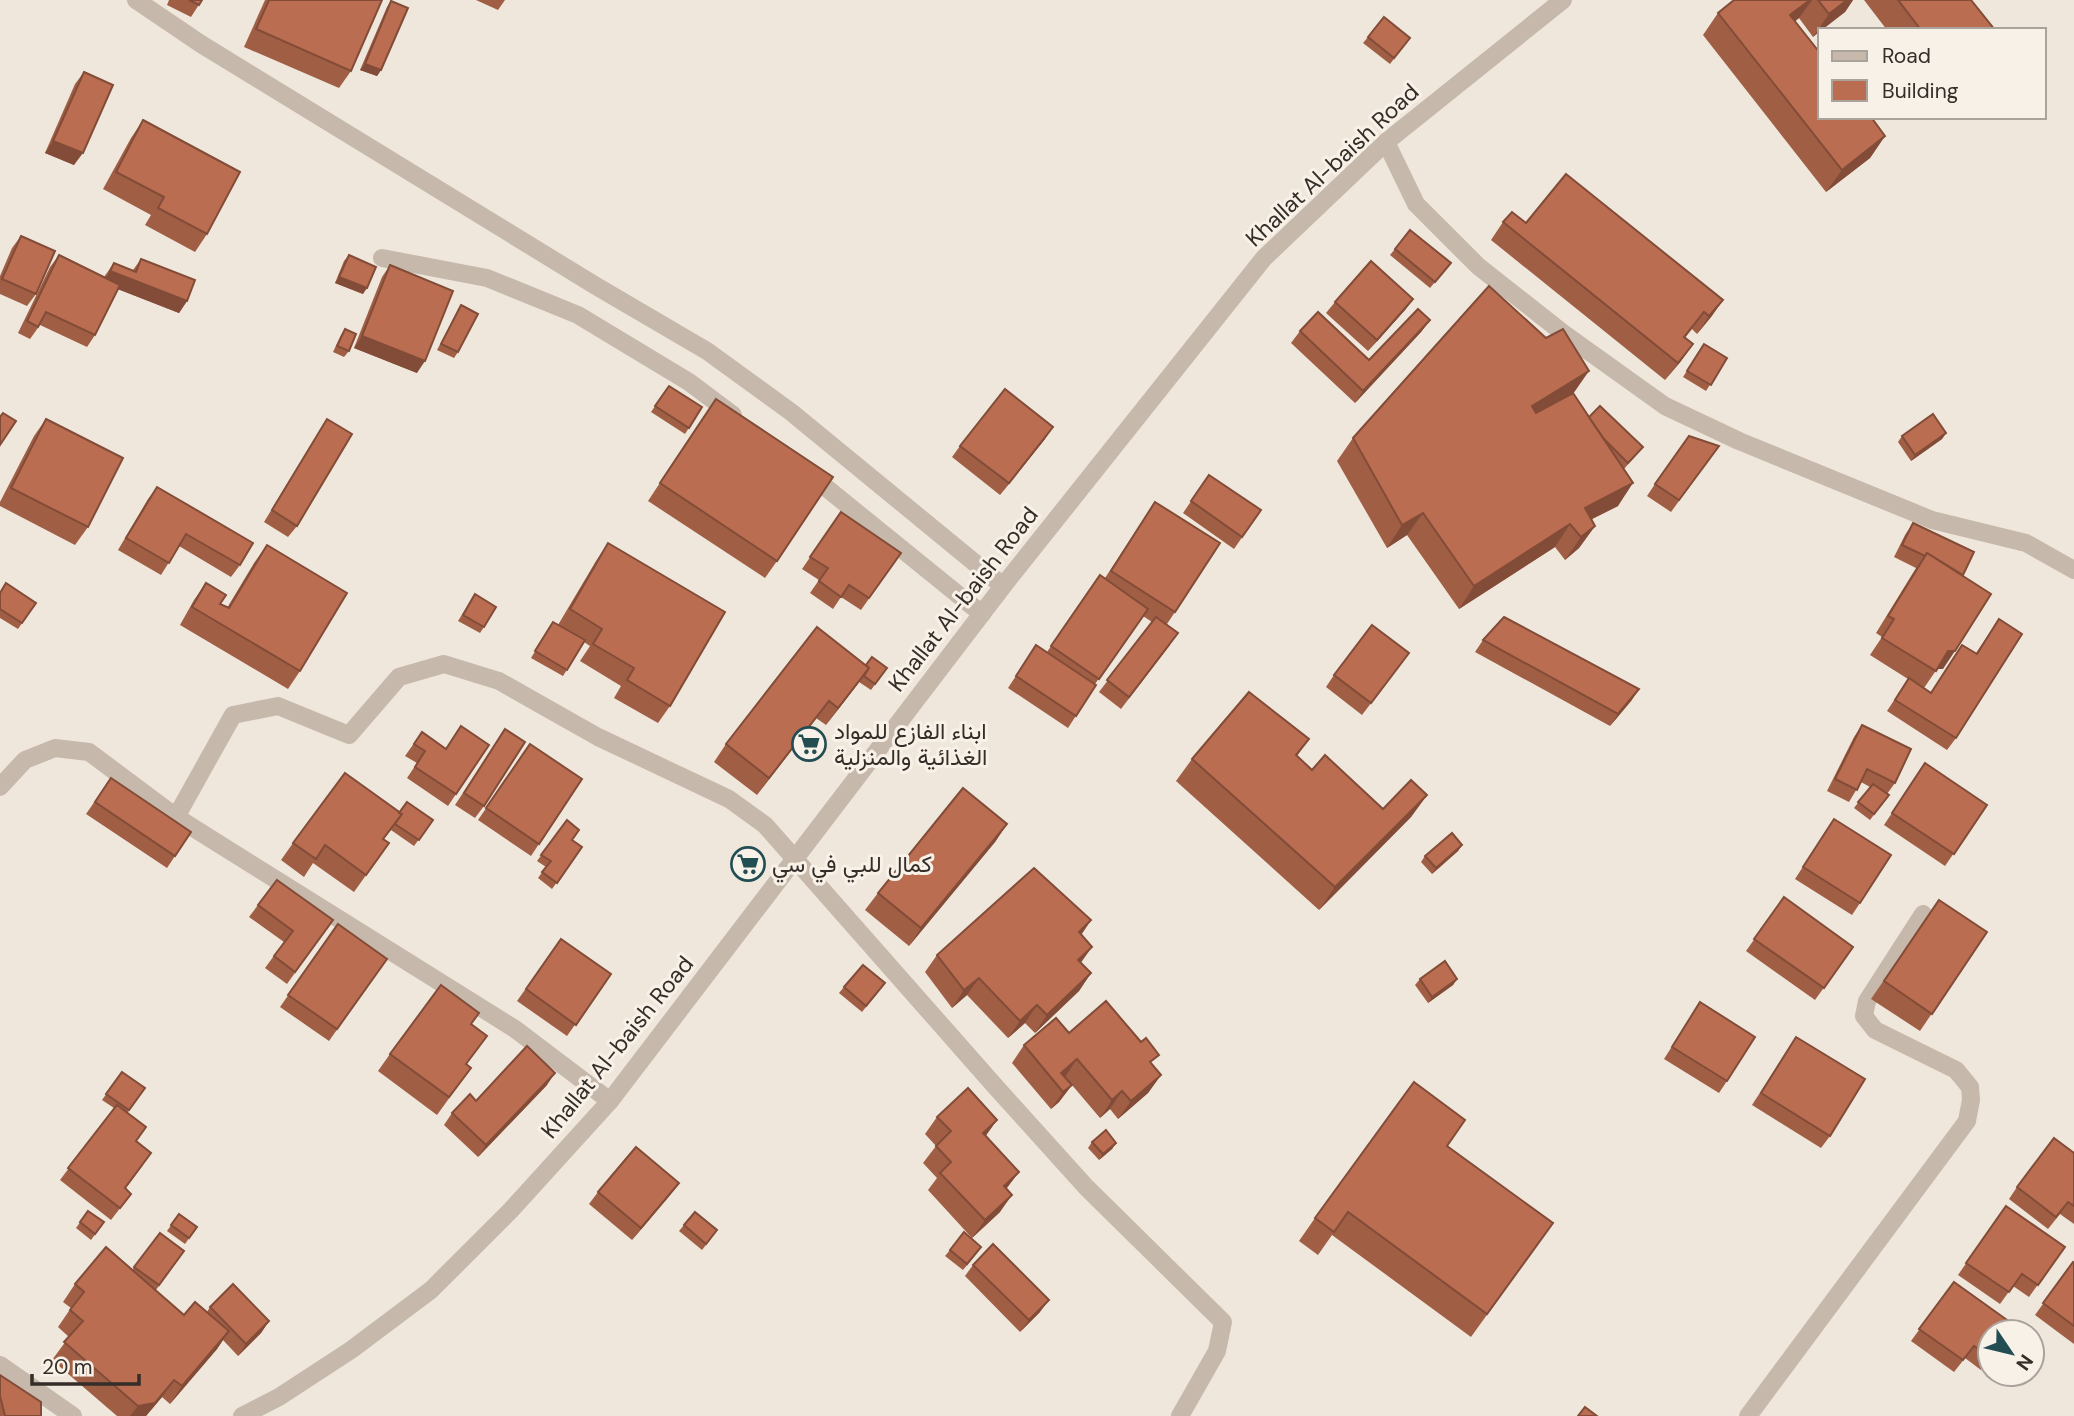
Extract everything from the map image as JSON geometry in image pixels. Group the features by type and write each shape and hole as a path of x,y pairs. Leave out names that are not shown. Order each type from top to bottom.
{"street":[{"path":"136,0 224,58 707,351 792,412 1003,586"},
{"name":"Khallat Al-baish Road","path":"242,1416 279,1397 351,1350 431,1290 511,1210 610,1101 1003,586 1264,258 1386,142 1563,0"},
{"path":"1386,142 1416,204 1478,266 1563,334 1665,406 1739,441 1932,520 2025,543 2074,570"},
{"path":"382,258 487,278 578,315 689,382 752,430"},
{"path":"793,461 982,614"},
{"path":"176,817 233,715 278,706 349,734 399,677 444,664 499,681 598,737 729,799 765,825 1068,1166 1223,1322 1217,1351 1180,1416"},
{"path":"0,787 25,760 55,747 89,752 176,817 515,1029 610,1101"},
{"path":"1748,1416 1967,1121 1971,1100 1970,1087 1956,1070 1875,1030 1864,1016 1867,1001 1923,914"},
{"path":"0,1365 73,1416"}],"building":[{"path":"189,0 202,0 199,5"},
{"path":"269,0 382,0 351,71 256,29"},
{"path":"1734,0 1810,0 1790,15 1818,50 1818,119 1872,119 1885,136 1842,170 1718,13"},
{"path":"1818,0 1847,0 1829,14"},
{"path":"1898,0 1971,0 1993,28 1919,28"},
{"path":"391,1 408,8 381,70 365,64"},
{"path":"1384,17 1410,38 1394,58 1368,37"},
{"path":"84,72 113,85 83,153 53,141"},
{"path":"143,120 240,172 207,234 158,208 164,197 116,172"},
{"path":"1566,174 1723,300 1709,316 1704,312 1684,337 1693,344 1678,363 1503,222 1512,212 1526,223"},
{"path":"1410,230 1451,263 1435,282 1395,249"},
{"path":"21,236 55,251 36,294 2,279"},
{"path":"59,255 120,285 95,335 46,312 38,327 27,321"},
{"path":"349,255 376,267 367,288 339,277"},
{"path":"141,259 195,280 187,301 110,271 114,263 136,272"},
{"path":"1371,261 1413,299 1377,340 1335,302"},
{"path":"390,265 453,291 425,361 362,336"},
{"path":"1489,286 1546,338 1563,329 1589,371 1532,406 1536,413 1573,393 1633,483 1585,508 1595,526 1581,537 1570,524 1474,586 1423,513 1402,525 1353,438"},
{"path":"461,305 478,314 458,352 441,344"},
{"path":"1418,309 1430,320 1363,391 1300,331 1318,312 1369,360"},
{"path":"345,329 356,334 349,351 337,346"},
{"path":"1704,344 1727,358 1711,385 1687,371"},
{"path":"669,386 702,407 689,428 655,406"},
{"path":"1005,389 1053,427 1009,483 960,446"},
{"path":"716,399 833,477 777,561 660,483"},
{"path":"1600,406 1643,447 1628,463 1604,439 1589,417"},
{"path":"3,413 16,421 0,445 0,417"},
{"path":"1933,414 1946,433 1915,455 1902,436"},
{"path":"46,419 123,458 88,527 11,488"},
{"path":"327,419 352,434 297,526 272,510"},
{"path":"1689,436 1719,446 1679,500 1655,484"},
{"path":"1209,475 1261,510 1242,537 1191,501"},
{"path":"157,487 253,543 240,565 186,534 169,563 126,538"},
{"path":"1155,502 1220,543 1175,612 1111,571"},
{"path":"841,512 901,553 869,598 849,585 841,597 819,581 828,568 810,557"},
{"path":"1913,523 1974,552 1963,575 1927,553 1925,556 1902,545"},
{"path":"608,543 725,612 670,706 627,680 634,668 593,644 602,629 570,609"},
{"path":"267,545 347,593 300,671 192,607 206,583 226,595 220,604 229,608"},
{"path":"1927,553 1991,594 1955,651 1948,651 1936,671 1882,638 1894,619 1888,616"},
{"path":"1100,575 1148,609 1099,679 1051,646"},
{"path":"6,583 36,603 22,623 0,609 0,593"},
{"path":"475,594 496,607 484,627 463,615"},
{"path":"1156,617 1178,633 1129,697 1107,680"},
{"path":"1504,617 1639,689 1618,714 1483,640"},
{"path":"1999,619 2022,634 1956,738 1895,700 1909,678 1931,693 1962,645 1977,654"},
{"path":"553,622 585,640 567,670 535,651"},
{"path":"1372,625 1409,653 1371,703 1334,675"},
{"path":"817,627 869,668 838,708 829,701 769,778 726,744"},
{"path":"1036,645 1096,685 1076,716 1016,676"},
{"path":"872,657 887,668 875,684 864,676 869,668 866,665"},
{"path":"1249,692 1309,739 1296,755 1312,770 1325,755 1383,809 1411,780 1427,795 1335,887 1192,759"},
{"path":"1862,725 1911,749 1895,783 1867,769 1857,790 1835,779"},
{"path":"461,726 489,745 456,794 415,767 425,751 414,744 422,732 446,749"},
{"path":"505,729 525,742 484,806 464,793"},
{"path":"530,744 582,779 539,844 486,808"},
{"path":"1925,763 1987,805 1954,854 1892,813"},
{"path":"345,773 402,814 383,839 389,843 366,875 325,845 316,859 293,843"},
{"path":"111,778 191,832 175,856 95,802"},
{"path":"1873,784 1889,795 1874,814 1858,802"},
{"path":"963,788 1007,824 921,928 878,893"},
{"path":"407,802 433,820 419,840 395,824"},
{"path":"1834,819 1891,855 1860,903 1803,867"},
{"path":"567,820 579,830 572,840 582,847 557,883 542,872 551,861 541,855"},
{"path":"1452,833 1462,845 1436,868 1425,856"},
{"path":"1034,868 1091,920 1079,932 1092,947 1078,960 1091,973 1047,1015 1037,1005 1020,1021 979,978 964,990 937,955"},
{"path":"277,880 333,920 295,972 274,956 293,931 258,905"},
{"path":"1784,897 1853,947 1824,988 1754,939"},
{"path":"1939,900 1987,932 1932,1014 1884,981"},
{"path":"338,924 387,959 337,1029 288,995"},
{"path":"561,939 611,974 576,1025 526,989"},
{"path":"1445,961 1457,979 1432,997 1420,979"},
{"path":"863,965 885,983 866,1006 844,987"},
{"path":"441,985 479,1013 471,1024 487,1036 466,1064 471,1068 449,1097 390,1054"},
{"path":"1106,1001 1141,1042 1146,1038 1159,1055 1150,1062 1161,1075 1131,1101 1122,1091 1112,1100 1077,1059 1061,1073 1072,1085 1063,1092 1024,1045 1056,1018 1069,1033"},
{"path":"1700,1002 1755,1037 1727,1081 1672,1047"},
{"path":"1796,1037 1865,1079 1830,1136 1761,1093"},
{"path":"527,1046 555,1073 486,1145 452,1113 470,1094 476,1101"},
{"path":"122,1072 145,1088 129,1110 106,1094"},
{"path":"1414,1082 1465,1120 1447,1146 1553,1223 1487,1314 1348,1212 1334,1232 1315,1218"},
{"path":"968,1088 997,1120 983,1133 1019,1172 1004,1186 1012,1195 985,1220 940,1173 951,1162 936,1146 951,1131 937,1117"},
{"path":"117,1105 146,1127 136,1141 151,1153 125,1188 131,1194 120,1208 68,1168"},
{"path":"1106,1130 1116,1143 1103,1154 1092,1142"},
{"path":"2054,1138 2074,1153 2074,1206 2068,1202 2056,1217 2017,1187"},
{"path":"636,1147 679,1183 641,1228 598,1192"},
{"path":"2006,1206 2065,1247 2038,1285 2022,1274 2009,1292 1966,1263"},
{"path":"88,1211 104,1222 95,1234 80,1222"},
{"path":"695,1212 717,1230 706,1244 684,1225"},
{"path":"179,1214 197,1227 189,1238 171,1225"},
{"path":"964,1232 981,1247 967,1264 950,1250"},
{"path":"160,1233 184,1251 159,1285 134,1267"},
{"path":"993,1244 1049,1300 1029,1320 973,1265"},
{"path":"106,1247 184,1315 195,1302 229,1331 182,1386 174,1380 155,1403 138,1406 64,1342 83,1321 70,1310 84,1292 75,1284"},
{"path":"2074,1263 2074,1326 2043,1303"},
{"path":"1954,1282 2004,1318 1976,1318 1976,1348 1974,1346 1963,1360 1919,1329"},
{"path":"233,1284 269,1321 246,1344 210,1307"},
{"path":"0,1375 41,1402 41,1416 5,1416 0,1396"},
{"path":"1585,1407 1597,1416 1578,1416"}],"place":[{"name":"ابناء الفازع للمواد الغذائية والمنزلية","path":"809,744"},
{"name":"كمال للبي في سي","path":"748,864"}]}
